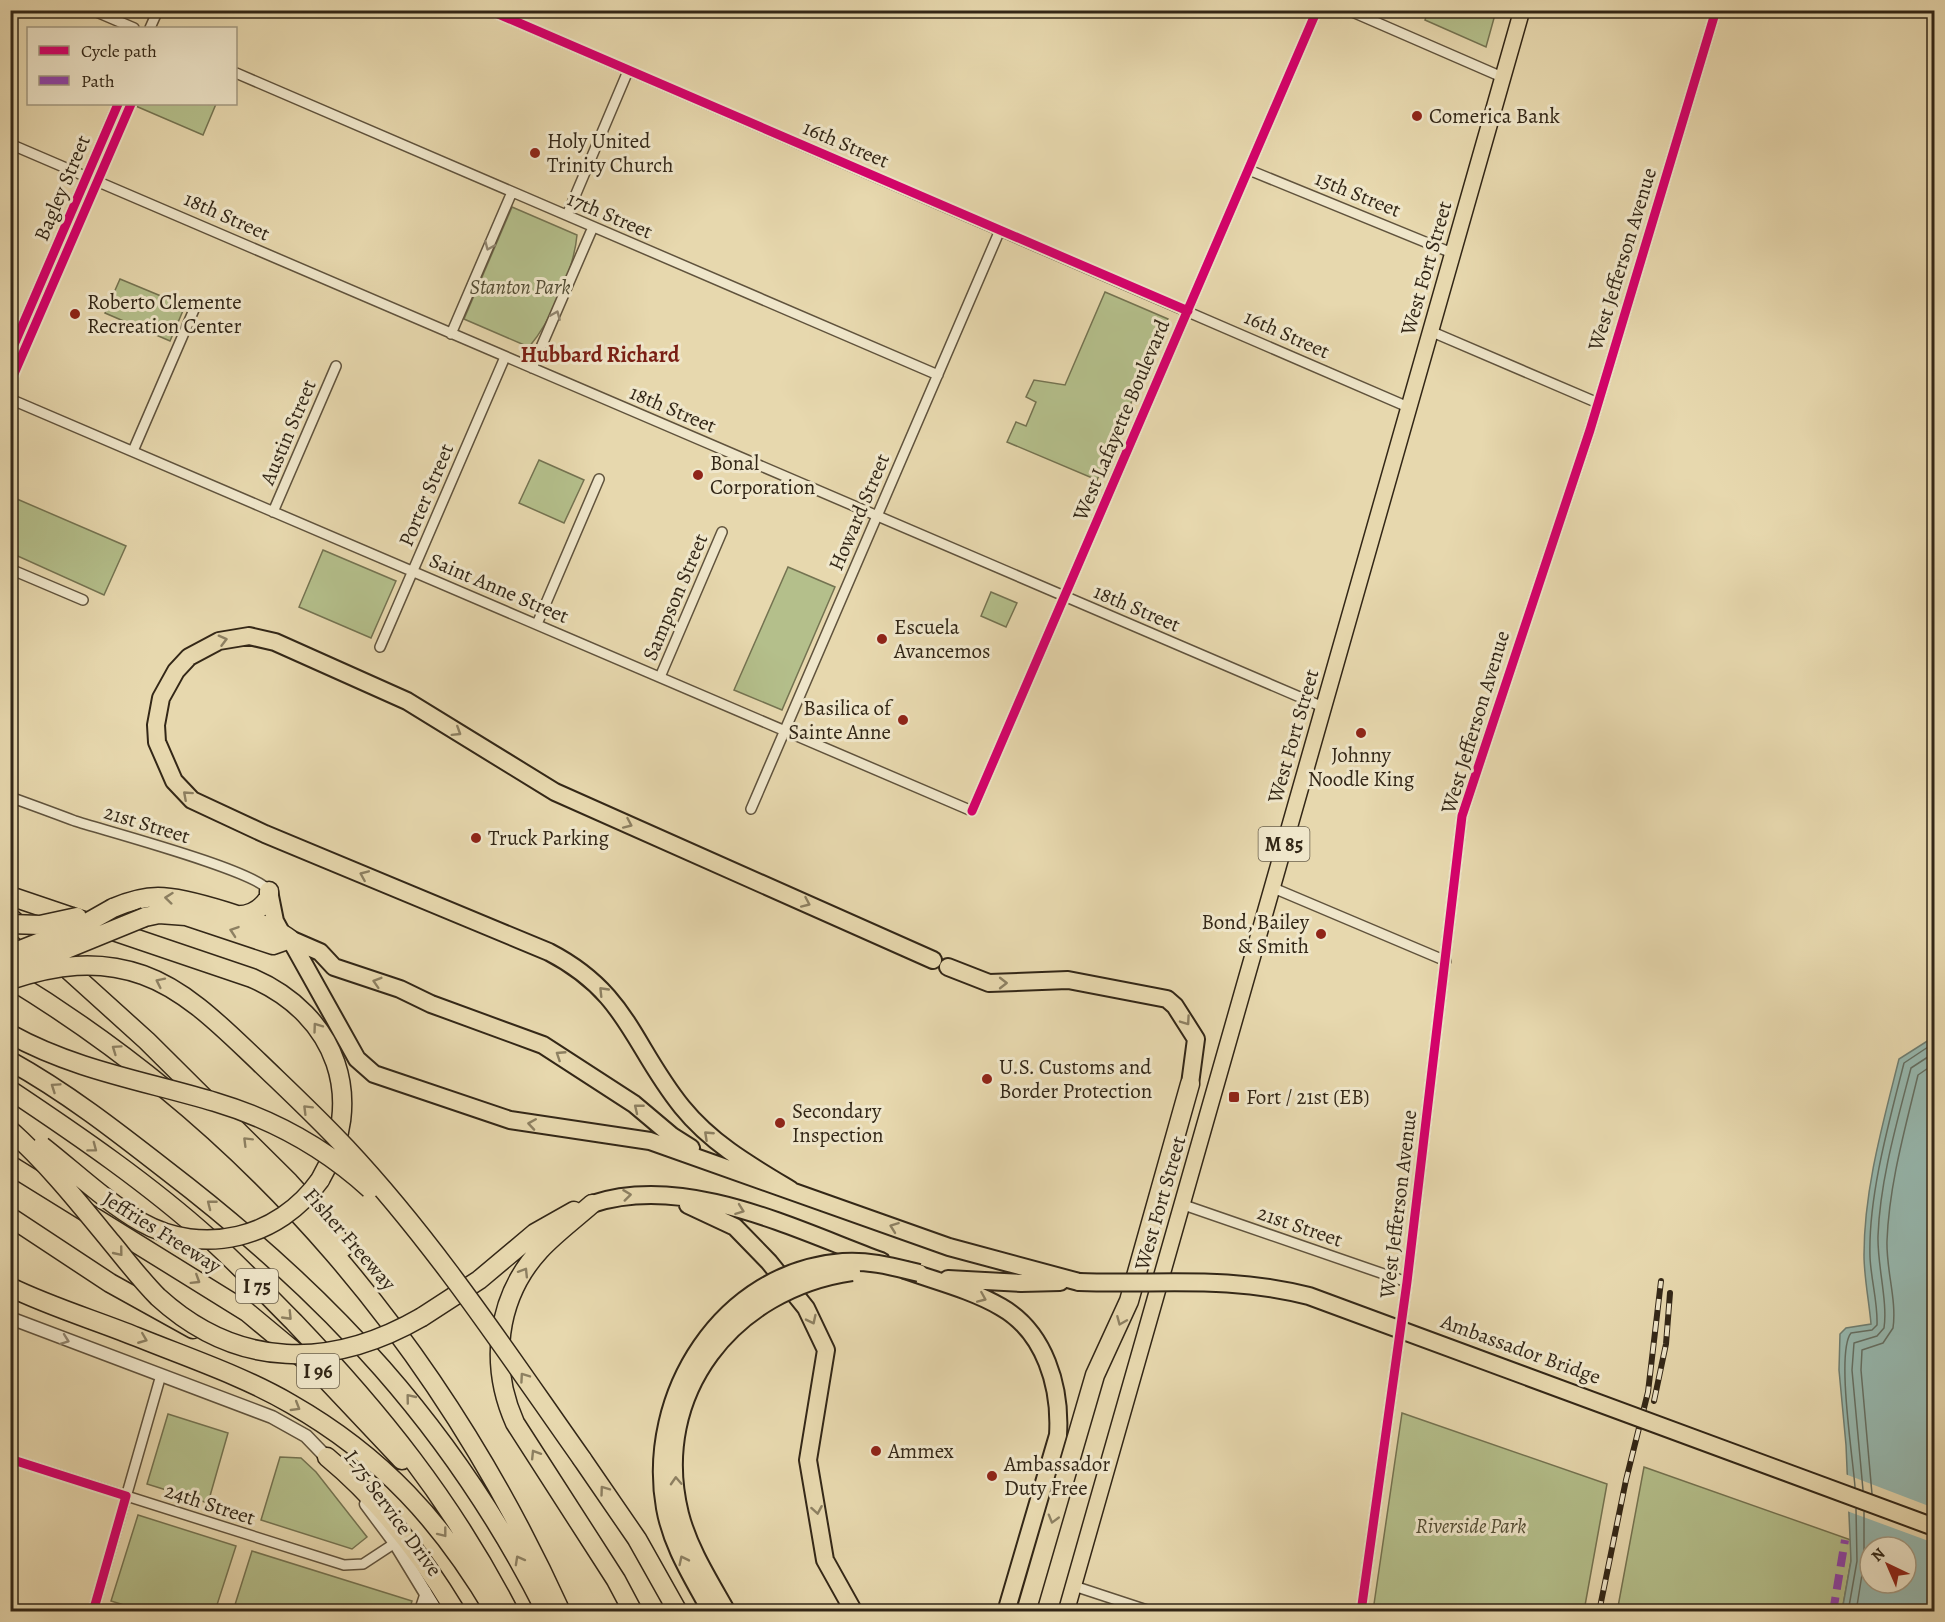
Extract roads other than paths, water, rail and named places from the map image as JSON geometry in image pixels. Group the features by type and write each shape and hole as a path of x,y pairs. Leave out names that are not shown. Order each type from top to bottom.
{"highway":[{"path":"791,1190 727,1150 701,1128 672,1093 638,1038 602,988 563,960 215,813 192,800 174,781 157,742 156,725 161,698 176,671 204,647 219,641 249,636 275,642 407,701 555,792 989,983 1068,980 1167,999 1175,1006 1196,1039 1190,1084 1129,1301 1095,1375 1026,1611"},
{"path":"220,911 249,914 266,902 269,891"},
{"path":"269,891 274,921 357,1059 370,1072 510,1120 650,1141 949,1247 1079,1282"},
{"path":"10,896 252,978 281,992 295,1002 326,1040 339,1071 343,1121 340,1134 320,1180 299,1205 262,1229 214,1240 175,1236 139,1221 10,1125"},
{"path":"10,924 51,923 158,897 183,899 220,911 320,952 334,967 400,989 431,1004 532,1040 634,1104 672,1136 720,1166"},
{"path":"10,954 83,925 115,907"},
{"path":"10,974 34,961 145,916 159,914 186,916 273,945 285,936"},
{"path":"10,918 147,1041 289,1182 333,1231 374,1301"},
{"path":"10,980 43,970 87,964 109,966 145,975 177,992 249,1052 310,1111 369,1174 469,1299 613,1502 678,1611"},
{"name":"Fisher Freeway","path":"10,980 131,1060 225,1140 324,1239 422,1365 480,1456 527,1542 561,1611"},
{"path":"10,1034 36,1048 86,1068 215,1102 259,1117 292,1134 344,1167 415,1231"},
{"path":"10,1060 82,1106 222,1212 325,1305 380,1362 447,1446 504,1534 546,1611"},
{"name":"I 75","path":"10,1090 71,1132 210,1239 368,1401 420,1466 460,1526 509,1611"},
{"path":"10,1130 46,1163 158,1296 184,1317 227,1342"},
{"name":"Jeffries Freeway","path":"10,1165 222,1296 280,1338 318,1371 460,1526"},
{"path":"10,1217 110,1283 180,1324 227,1342 285,1354 324,1354 377,1341 422,1317 479,1281 553,1221 592,1204 625,1194 663,1194 727,1205 981,1297 999,1306 1020,1322 1037,1344 1049,1366 1056,1392 1059,1420 1054,1455 1006,1611"},
{"path":"663,1194 735,1227 769,1262 806,1308 826,1350 808,1460 825,1560 854,1611"},
{"path":"592,1204 554,1236 528,1265 513,1292 499,1340 500,1372 508,1406 633,1611"},
{"path":"711,1611 675,1544 663,1494 664,1433 674,1394 683,1374 713,1330 728,1314 760,1289 777,1281 812,1267 842,1262 874,1263 955,1280 1021,1283 1079,1282"},
{"path":"727,1611 691,1548 680,1515 676,1489 678,1430 688,1396 705,1361 730,1330 747,1314 775,1295 796,1286 857,1271 919,1273"},
{"name":"Ambassador Bridge","path":"1079,1282 1220,1281 1280,1288 1309,1296 1935,1527"},
{"path":"10,1287 244,1380 290,1403 341,1435 391,1475 426,1511 448,1539 495,1611"},
{"path":"327,1457 362,1487 405,1537 456,1611"},
{"path":"566,1503 620,1611"}],"main road":[{"name":"West Fort Street","path":"1066,1611 1521,10"}],"street":[{"path":"93,10 132,27"},
{"path":"150,27 158,10"},
{"name":"16th Street","path":"489,10 1408,407"},
{"name":"West Lafayette Boulevard","path":"972,811 1317,10"},
{"path":"1348,10 1502,77"},
{"name":"West Jefferson Avenue","path":"1361,1611 1407,1282 1462,816 1598,403 1716,10"},
{"path":"567,215 628,71"},
{"name":"17th Street","path":"237,73 938,375"},
{"name":"Bagley Street","path":"10,354 118,105"},
{"name":"18th Street","path":"10,144 1323,707"},
{"name":"15th Street","path":"1249,170 1452,253"},
{"path":"451,334 512,192"},
{"path":"532,368 593,227"},
{"name":"Howard Street","path":"751,808 1000,230"},
{"path":"133,451 196,306"},
{"path":"1430,331 1598,403"},
{"name":"Porter Street","path":"380,647 506,357"},
{"name":"Austin Street","path":"273,512 336,366"},
{"name":"Saint Anne Street","path":"10,399 972,811"},
{"path":"537,624 599,479"},
{"name":"Sampson Street","path":"660,677 722,532"},
{"path":"10,569 83,600"},
{"name":"21st Street","path":"10,797 74,820 208,862 257,880 269,891"},
{"path":"1271,887 1446,961"},
{"name":"21st Street","path":"1181,1204 1407,1282"},
{"name":"I-75 Service Drive","path":"10,1318 249,1407 291,1427 327,1457 395,1544 438,1611"},
{"path":"93,1611 161,1375"},
{"name":"24th Street","path":"10,1459 344,1565 363,1564 395,1544"},
{"path":"1074,1586 1153,1611"},
{"path":"419,1611 426,1591"}],"water":[{"path":"1934,916 1934,1611 1842,1611 1851,1561 1846,1445 1839,1370 1840,1334 1846,1328 1871,1324 1865,1272 1865,1230 1871,1181 1881,1132 1899,1059 1929,1040 1931,933"}],"railway":[{"path":"1599,1612 1626,1480 1648,1392 1661,1281"},
{"path":"1654,1401 1666,1344 1670,1293"}],"place":[{"name":"Comerica Bank","path":"1417,116"},
{"name":"Holy United Trinity Church","path":"535,153"},
{"name":"Roberto Clemente Recreation Center","path":"75,314"},
{"name":"Bonal Corporation","path":"698,475"},
{"name":"Escuela Avancemos","path":"882,639"},
{"name":"Basilica of Sainte Anne","path":"903,720"},
{"name":"Johnny Noodle King","path":"1361,733"},
{"name":"Truck Parking","path":"476,838"},
{"name":"Bond, Bailey & Smith","path":"1321,934"},
{"name":"U.S. Customs and Border Protection","path":"987,1079"},
{"name":"Fort / 21st (EB)","path":"1234,1097"},
{"name":"Secondary Inspection","path":"780,1123"},
{"name":"Ammex","path":"876,1451"},
{"name":"Ambassador Duty Free","path":"992,1476"}],"district":[{"name":"Hubbard Richard","path":"600,354"}],"park label":[{"name":"Stanton Park","path":"520,287"},
{"name":"Riverside Park","path":"1471,1526"}]}
